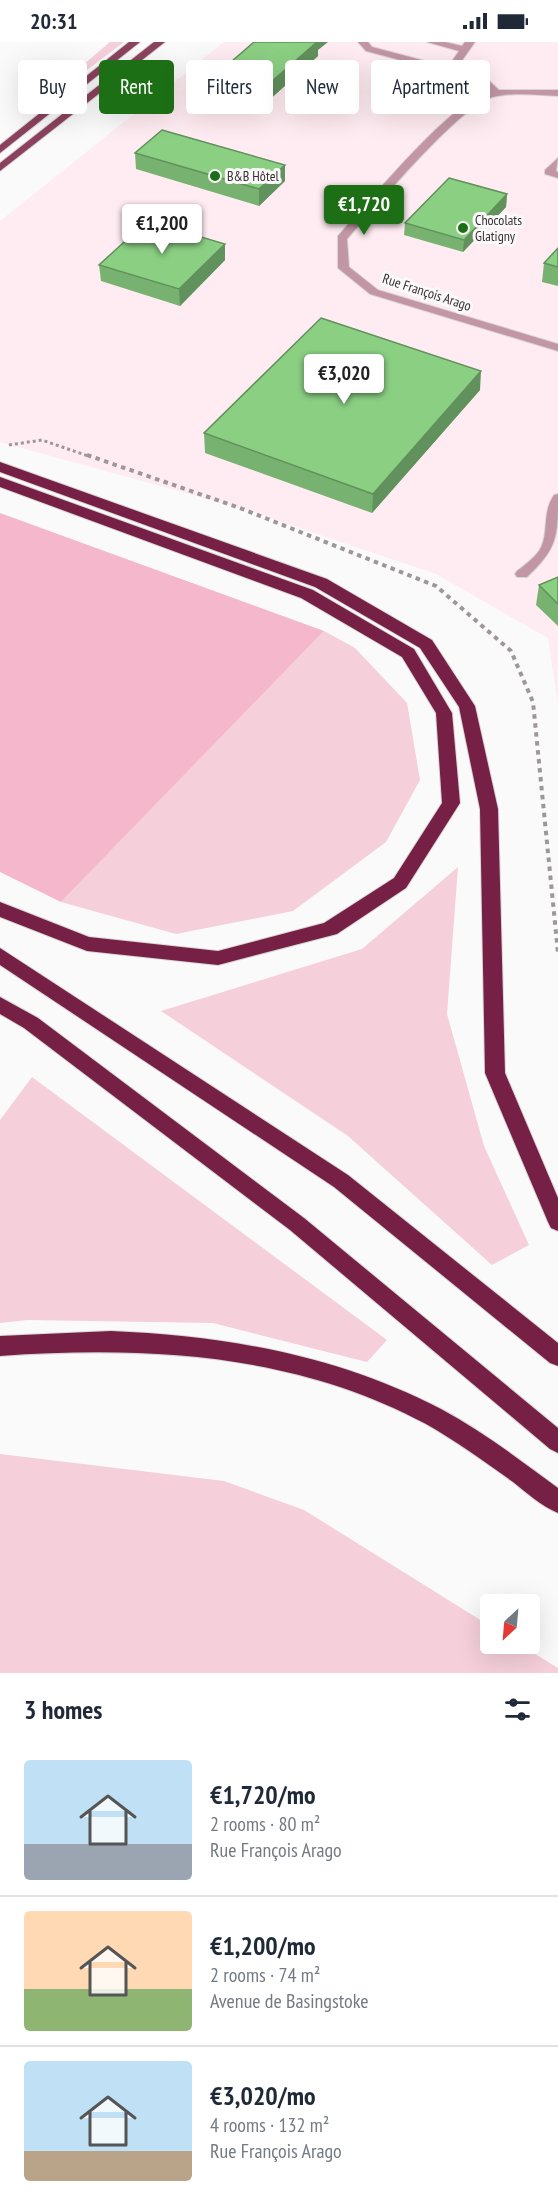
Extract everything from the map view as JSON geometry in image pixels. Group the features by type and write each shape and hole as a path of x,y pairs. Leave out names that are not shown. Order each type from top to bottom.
{"highway":[{"path":"0,467 321,583 426,644 467,706 489,809 495,1072 558,1222"},
{"path":"0,482 307,594 408,653 444,713 452,803 400,884 330,929 218,958 87,944 0,909"},
{"path":"0,954 341,1181 558,1356"},
{"path":"0,1005 31,1023 297,1224 558,1442"},
{"path":"0,1346 110,1340 174,1342 241,1352 305,1367 365,1385 433,1416 486,1449 558,1502"}],"main road":[{"path":"0,150 135,42"},
{"path":"0,168 160,42"}],"street":[{"path":"363,42 369,49 412,60"},
{"path":"432,42 466,46 457,60"},
{"path":"490,87 497,94"},
{"name":"Rue François Arago","path":"558,93 522,92 487,95 459,114 342,238 344,268 374,292 558,348"},
{"path":"558,161 549,172 558,175"},
{"path":"522,574 542,556 548,544 551,507 558,498"}],"shaded area":[{"path":"110,42 124,42 87,70 87,61"},
{"path":"224,42 558,42 558,706 548,638 436,574 240,508 0,442 0,221 134,114 174,114 174,82 186,72 186,114 273,114 273,60 201,60"},
{"path":"0,513 324,631 61,902 0,872"},
{"path":"324,631 355,648 407,703 420,780 386,842 293,911 176,934 61,902"},
{"path":"458,867 447,1014 484,1146 529,1245 492,1265 348,1136 161,1011 362,949"},
{"path":"32,1077 387,1340 367,1362 213,1323 27,1320 0,1323 0,1120"},
{"path":"0,1454 224,1481 304,1510 480,1620 480,1654 535,1654 558,1668 558,1673 0,1673"}],"building":[{"path":"254,42 317,42 296,60 285,60 285,70 273,80 273,60 233,60"},
{"path":"162,130 285,165 259,189 135,153"},
{"path":"449,178 507,194 464,240 405,223"},
{"path":"147,221 225,244 179,289 99,265"},
{"path":"558,248 558,267 544,263"},
{"path":"321,318 481,371 373,494 204,433"},
{"path":"558,577 558,604 539,585"}],"place":[{"name":"B&B Hôtel","path":"215,176"},
{"name":"Chocolats Glatigny","path":"463,228"}]}
